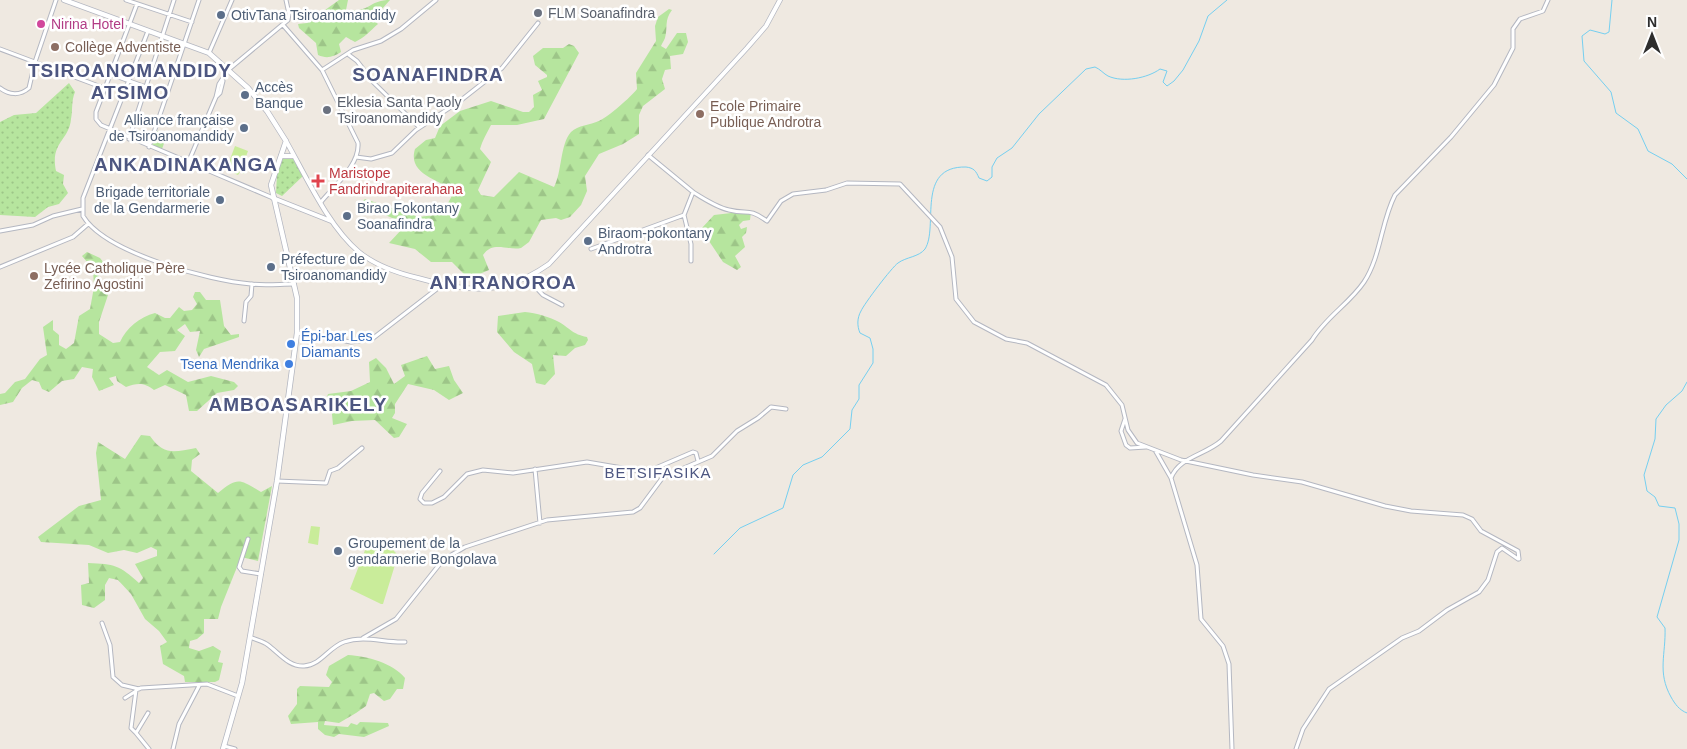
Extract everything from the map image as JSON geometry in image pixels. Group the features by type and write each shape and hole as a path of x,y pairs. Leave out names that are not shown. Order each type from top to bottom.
{"main road":[{"path":"64,0 209,53 258,99 286,141 271,185 297,298 297,333 277,481 250,637 238,696 223,748"}],"street":[{"path":"0,88 6,93 24,92 30,88 35,62 56,0"},
{"path":"126,0 192,22"},
{"path":"129,139 174,0"},
{"path":"149,147 199,0"},
{"path":"209,53 232,0"},
{"path":"188,163 216,96 219,84 223,81 228,70 288,20 289,14 286,0"},
{"path":"322,70 353,50 381,41 401,29 436,0"},
{"path":"286,141 333,222 359,252 378,264 402,274 442,285 476,291 491,289 526,277 549,264 766,26 780,0"},
{"path":"1171,478 1180,463 1212,449 1221,442 1312,340 1320,327 1364,283 1382,237 1390,205 1395,195 1451,138 1494,85 1513,48 1513,30 1520,19 1544,11 1548,0"},
{"path":"137,4 96,112 96,119 101,126 333,222"},
{"path":"356,157 371,159 392,153 419,128 460,101 502,68 538,23"},
{"path":"283,25 322,70 358,143 356,157 321,202"},
{"path":"148,31 83,198 82,209 88,224 98,233 178,269 214,279 252,284 294,284"},
{"path":"0,49 104,88"},
{"path":"348,55 357,61 374,83 419,128"},
{"path":"110,74 146,87"},
{"path":"281,156 294,156"},
{"path":"648,156 693,192 712,204 730,211 753,212 767,221 781,201 793,194 826,190 847,183 900,184 940,227 952,257 956,299 974,322 1006,338 1027,343 1106,385 1118,397 1128,430 1137,443 1187,461 1253,476 1302,482 1411,511 1463,514 1472,519 1481,531 1518,551 1518,559 1502,548 1497,552 1488,580 1479,592 1447,610 1419,631 1402,638 1329,690 1303,729 1296,749"},
{"path":"691,261 691,244 684,215 693,192"},
{"path":"0,231 33,225 53,216 82,209"},
{"path":"591,249 684,215"},
{"path":"0,267 73,236 88,224"},
{"path":"526,277 543,295 562,305"},
{"path":"244,320 246,302 252,296 252,284"},
{"path":"297,333 351,342 372,340 442,285"},
{"path":"250,637 266,644 294,664 304,666 315,663 336,645 363,638 396,620 443,560 456,551 493,536 517,531 540,522 633,512 640,508 663,477 712,456 737,431 771,407 786,409"},
{"path":"1125,418 1121,431 1126,445 1130,448 1147,447"},
{"path":"277,481 326,483 330,471 338,468 362,448"},
{"path":"1155,450 1171,478 1197,565 1201,619 1223,646 1229,664 1232,749"},
{"path":"440,471 422,493 420,499 424,503 432,503 444,497 467,474 483,470 513,473 587,462 640,471 651,470 693,452 698,461"},
{"path":"535,469 540,522"},
{"path":"248,539 239,567 242,571 260,574"},
{"path":"102,623 110,645 113,677 122,684 138,690"},
{"path":"363,638 405,642"},
{"path":"124,698 138,690 207,684 238,696"},
{"path":"173,749 181,719 199,685"},
{"path":"138,690 130,728 149,749"},
{"path":"136,733 148,713"},
{"path":"223,748 235,749"}],"green space":[{"path":"339,0 348,0 346,10 360,10 377,2 390,0 373,19 378,24 355,42 346,37 339,44 341,52 330,57 324,57 318,55 316,43 299,28 298,24 307,23"},
{"path":"669,9 672,10 668,17 666,34 661,46 666,49 677,33 686,33 688,42 683,54 670,56 671,69 665,70 662,79 665,89 643,106 639,115 639,134 623,144 599,154 585,176 587,191 581,205 570,217 561,220 556,218 541,220 529,242 521,248 491,248 483,255 489,270 477,275 465,275 452,262 431,262 415,249 389,243 402,229 401,223 369,207 363,201 365,199 419,217 442,214 454,192 420,171 414,158 415,149 426,140 435,138 440,126 460,111 491,101 523,112 529,112 534,107 533,95 542,90 538,81 547,77 535,65 533,56 543,48 563,48 569,44 574,46 579,53 544,119 517,125 491,125 480,149 491,162 478,190 481,195 494,197 519,172 554,187 567,137 571,132 603,119 637,89 636,73 656,41 655,26 658,17"},
{"path":"69,83 75,92 70,126 58,148 55,161 56,171 64,175 63,184 68,193 59,204 48,207 35,217 0,215 0,122 14,115 36,113"},
{"path":"157,131 167,135 162,149 152,146"},
{"path":"235,146 248,151 244,162 248,164 244,174 240,172 238,175 226,170"},
{"path":"282,159 293,159 303,176 282,196 276,193 277,174"},
{"path":"751,212 750,220 743,221 739,225 741,229 747,227 746,233 742,237 745,247 735,256 741,267 737,270 723,262 701,229 714,215"},
{"path":"87,252 100,258 103,262 98,275 108,295 99,322 99,334 113,343 120,342 130,328 139,320 149,315 155,313 165,318 170,318 179,307 184,311 192,310 197,304 193,297 195,292 200,292 206,300 220,300 224,326 231,335 239,334 239,337 204,349 199,357 196,350 200,331 190,332 185,324 177,330 185,336 175,351 160,352 147,367 159,375 167,370 188,382 211,376 234,382 238,386 234,390 217,393 197,411 189,411 186,395 165,385 154,390 140,384 126,387 117,381 116,376 109,378 114,385 99,391 92,377 93,369 82,367 74,379 62,381 49,392 42,389 39,382 32,380 22,388 13,402 0,405 0,394 5,393 15,382 25,379 40,359 47,355 43,327 53,320 53,330 59,335 59,345 66,349 74,343 79,316 90,309 94,287 93,269 82,256"},
{"path":"525,312 555,320 575,333 587,337 588,340 585,345 575,348 566,356 553,355 555,374 545,385 536,383 532,364 514,352 497,332 498,316"},
{"path":"427,356 435,369 449,366 454,380 463,393 449,400 434,390 408,384 395,404 395,413 392,418 407,424 399,437 394,438 375,420 352,421 333,425 331,404 326,400 328,394 351,391 370,382 369,362 376,358 386,368 394,384 405,376 401,365"},
{"path":"141,435 150,436 165,450 182,451 196,448 200,454 192,460 191,471 218,493 235,482 243,482 261,492 272,486 258,561 241,557 218,619 204,619 204,633 197,639 190,641 189,648 199,651 213,646 221,651 218,662 223,663 219,680 215,682 185,682 184,676 163,664 160,646 167,642 159,631 145,619 131,594 118,580 109,578 105,585 105,600 94,608 82,605 81,585 89,583 88,563 111,565 126,572 139,583 143,578 135,564 157,556 157,550 151,547 137,553 124,550 108,553 89,545 41,542 38,537 79,506 101,500 96,453 98,442 125,459"},
{"path":"311,526 320,527 318,545 308,543"},
{"path":"367,545 393,550 398,555 383,604 350,589"},
{"path":"348,655 371,659 394,668 405,678 403,689 397,689 390,699 384,701 374,693 370,694 366,706 356,713 339,723 325,721 324,725 348,727 351,723 357,725 360,722 388,723 389,726 364,737 339,734 334,737 325,735 318,729 318,722 291,724 288,716 297,704 297,689 300,686 329,687 332,682 326,675 329,666"}],"waterway":[{"path":"714,554 740,528 783,508 793,475 803,465 822,457 850,429 852,410 859,399 859,385 873,363 873,349 870,338 860,333 859,330 860,314 872,294 895,266 925,249 929,239 934,187 940,176 950,169 966,167 973,169 979,178 987,181 992,177 992,167 997,158 1012,148 1039,114 1086,69 1095,67 1108,76 1121,79 1142,77 1160,69 1167,71 1163,82 1167,86 1183,70 1199,41 1208,16 1227,0"},
{"path":"1612,0 1609,32 1605,34 1590,30 1582,36 1584,61 1611,92 1616,113 1638,129 1648,151 1672,164 1687,179"},
{"path":"1687,382 1682,391 1666,405 1656,419 1655,439 1644,475 1647,491 1655,497 1659,506 1675,508 1679,524 1679,540 1657,617 1665,628 1664,679 1671,697 1687,713"}],"place":[{"name":"FLM Soanafindra","path":"538,13"},
{"name":"OtivTana Tsiroanomandidy","path":"221,15"},
{"name":"Nirina Hotel","path":"41,24"},
{"name":"Collège Adventiste","path":"55,47"},
{"name":"Accès Banque","path":"245,95"},
{"name":"Eklesia Santa Paoly Tsiroanomandidy","path":"327,110"},
{"name":"Ecole Primaire Publique Androtra","path":"700,114"},
{"name":"Alliance française de Tsiroanomandidy","path":"244,128"},
{"name":"Maristope Fandrindrapiterahana","path":"318,181"},
{"name":"Brigade territoriale de la Gendarmerie","path":"220,200"},
{"name":"Birao Fokontany Soanafindra","path":"347,216"},
{"name":"Biraom-pokontany Androtra","path":"588,241"},
{"name":"Préfecture de Tsiroanomandidy","path":"271,267"},
{"name":"Lycée Catholique Père Zefirino Agostini","path":"34,276"},
{"name":"Épi-bar Les Diamants","path":"291,344"},
{"name":"Tsena Mendrika","path":"289,364"},
{"name":"Groupement de la gendarmerie Bongolava","path":"338,551"}],"district":[{"name":"SOANAFINDRA","path":"428,74"},
{"name":"TSIROANOMANDIDY ATSIMO","path":"130,81"},
{"name":"ANKADINAKANGA","path":"186,164"},
{"name":"ANTRANOROA","path":"503,282"},
{"name":"AMBOASARIKELY","path":"298,404"},
{"name":"BETSIFASIKA","path":"658,472"}]}
